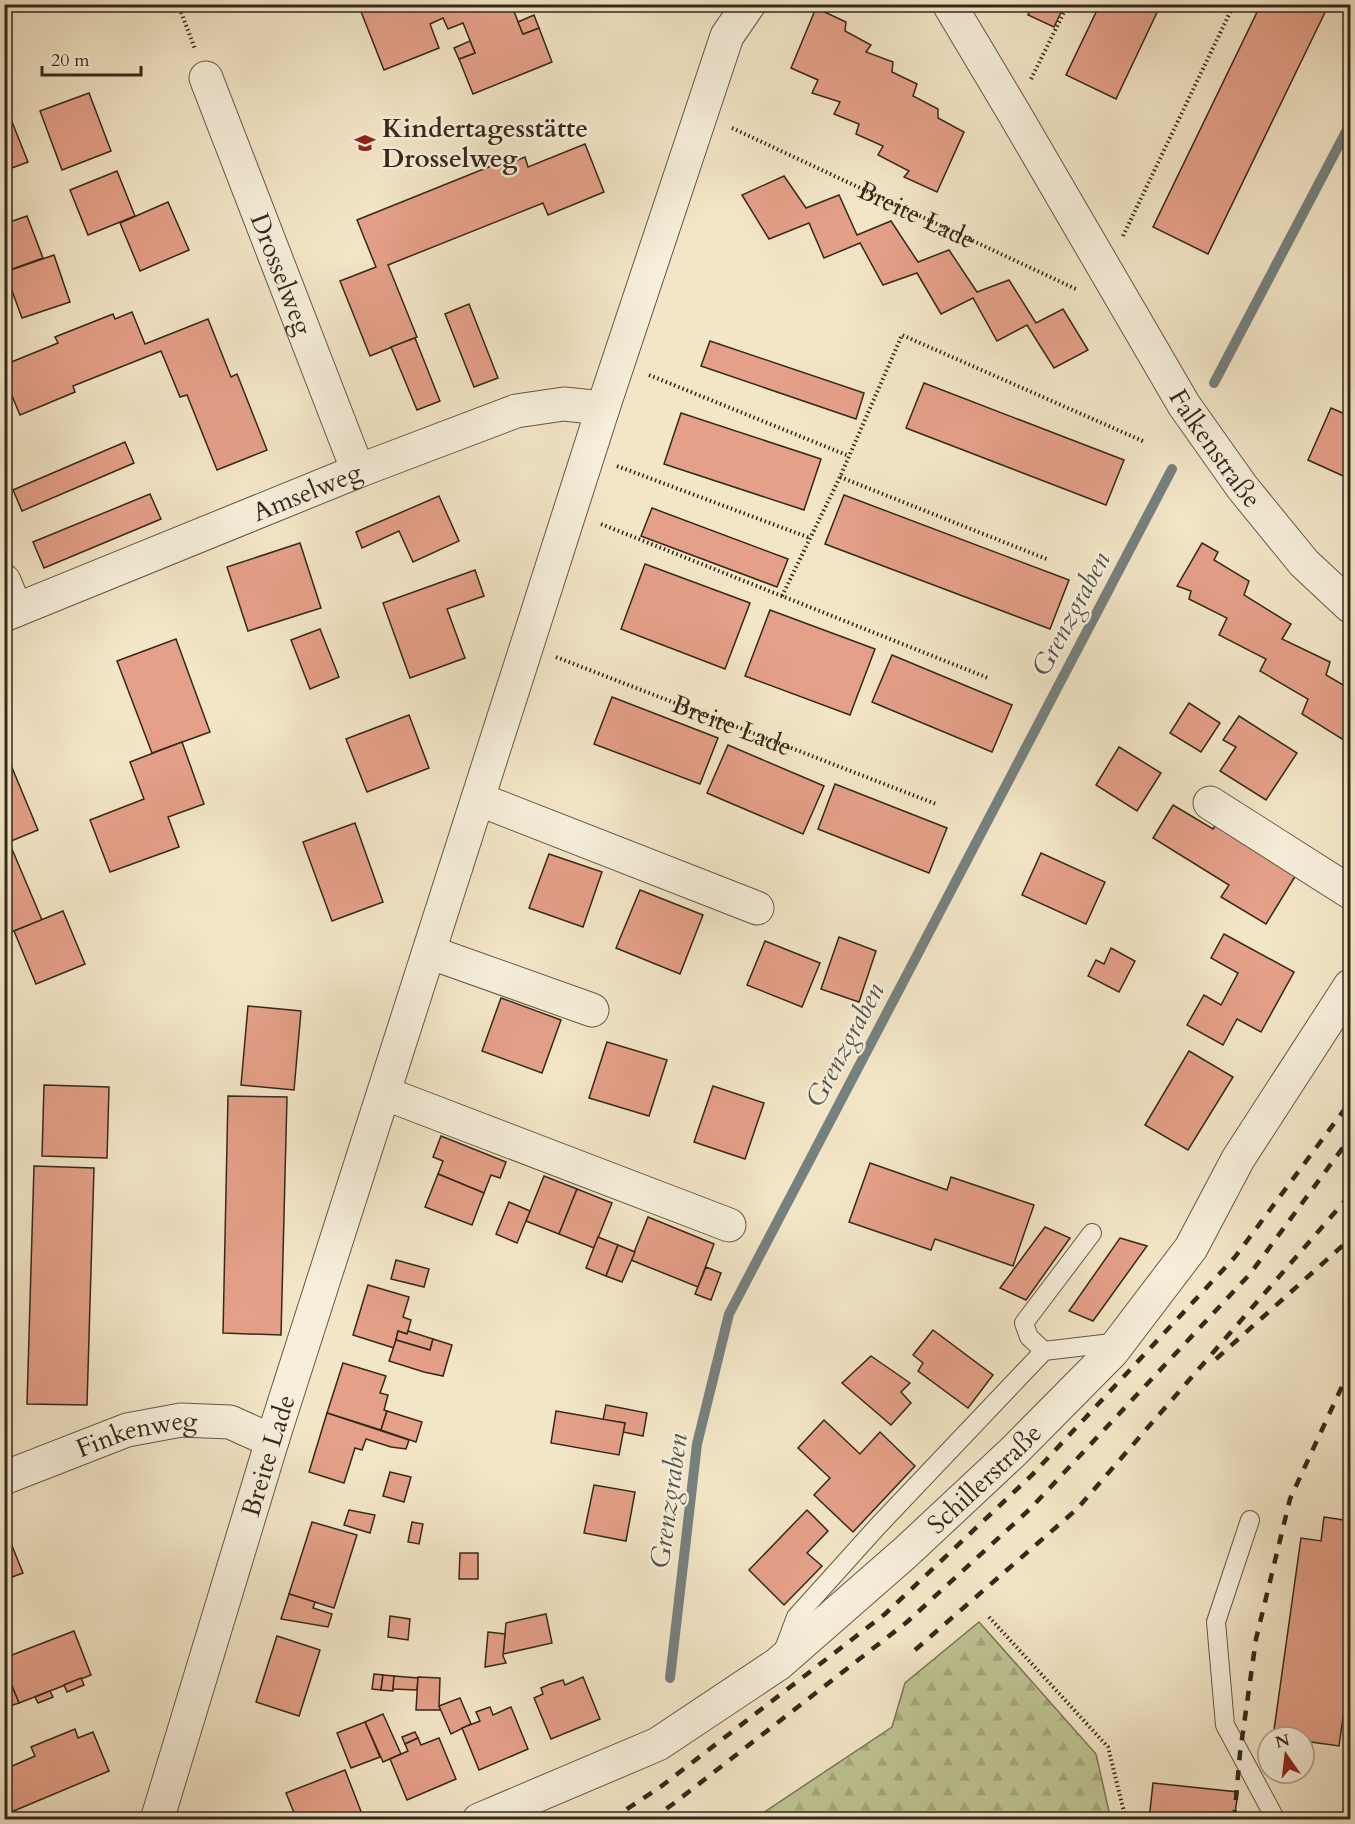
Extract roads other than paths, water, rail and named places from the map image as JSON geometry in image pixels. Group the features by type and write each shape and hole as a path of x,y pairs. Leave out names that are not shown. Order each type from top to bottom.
{"street":[{"name":"Breite Lade","path":"157,1820 272,1441 603,408 727,36 749,4"},
{"name":"Falkenstraße","path":"949,4 1184,405 1242,487 1304,563 1350,606"},
{"name":"Drosselweg","path":"206,78 358,471"},
{"name":"Amselweg","path":"8,602 516,411 564,404 603,408"},
{"path":"478,799 757,908"},
{"path":"1210,803 1350,892"},
{"path":"429,952 592,1010"},
{"name":"Schillerstraße","path":"479,1820 658,1744 778,1664 906,1552 998,1466 1112,1352 1191,1248 1238,1159 1350,986"},
{"path":"384,1093 729,1225"},
{"name":"Finkenweg","path":"4,1478 127,1430 181,1420 230,1422 272,1441"}],"lane":[{"path":"1044,1351 1029,1337 1024,1323 1092,1233"},
{"path":"778,1664 796,1617 877,1527 1044,1351 1120,1341"},
{"path":"1250,1520 1216,1622 1225,1725 1276,1820"}],"waterway":[{"name":"Grenzgraben","path":"1214,383 1350,124"},
{"name":"Grenzgraben","path":"670,1678 697,1444 729,1314 1172,469"}],"railway":[{"path":"610,1820 659,1788 885,1614 1033,1474 1235,1257 1350,1102"},
{"path":"650,1820 907,1622 1030,1509 1250,1274 1350,1138"},
{"path":"915,1650 1077,1509 1350,1195"},
{"path":"1216,1359 1350,1239"},
{"path":"1234,1820 1240,1753 1256,1639 1290,1499 1350,1369"}],"place":[{"name":"Kindertagesstätte Drosselweg","path":"365,143"}]}
